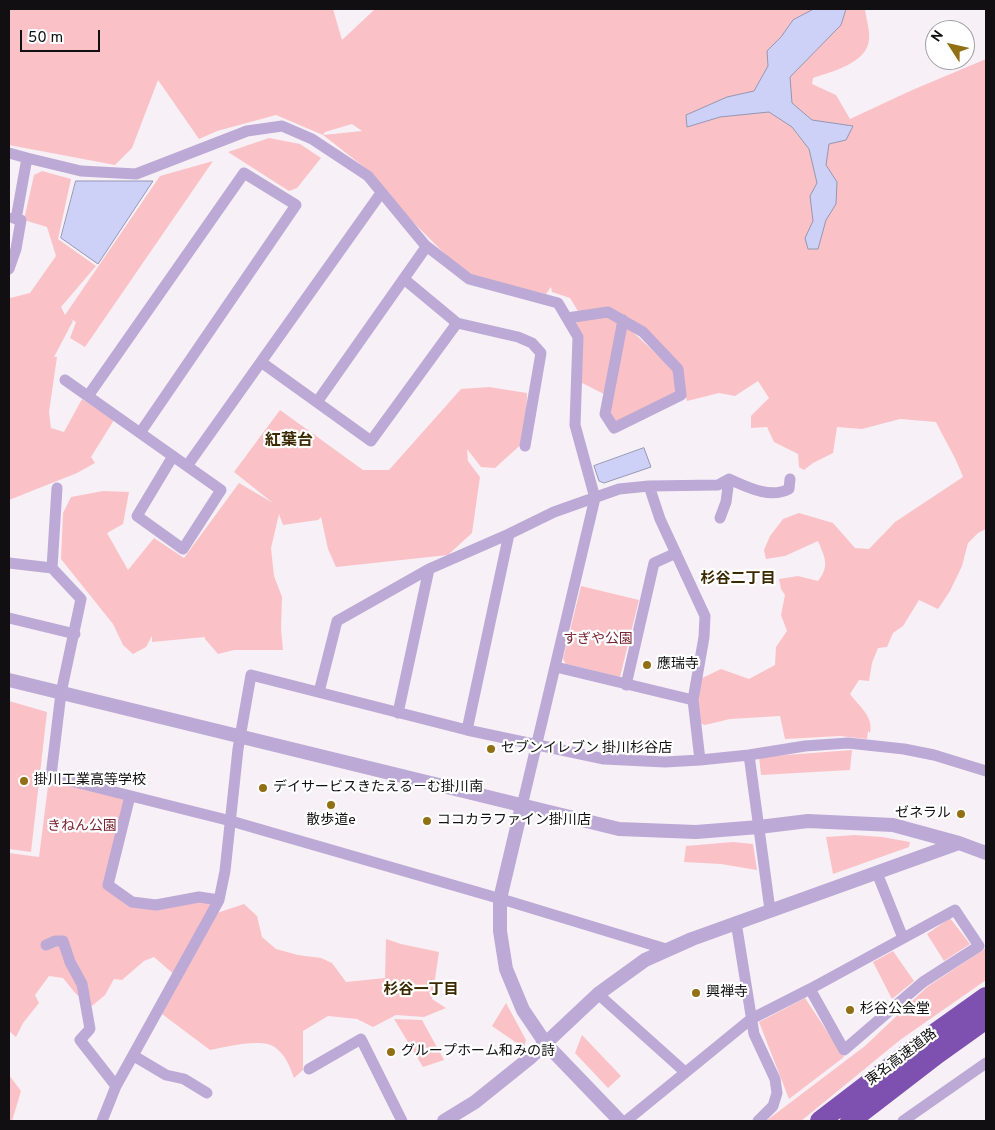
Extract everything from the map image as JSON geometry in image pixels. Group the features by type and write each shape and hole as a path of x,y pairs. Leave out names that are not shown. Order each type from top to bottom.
{"highway":[{"name":"東名高速道路","path":"820,1121 927,1039 986,997"},
{"name":"東名高速道路","path":"850,1121 986,1019"}],"street":[{"path":"9,153 81,171 136,174 247,131 282,126 312,139 368,176 425,246 469,279 558,303 578,337 574,425 595,498 500,898 500,931 506,969 523,1010 546,1044 620,1121"},
{"path":"9,269 16,249 21,220 12,218 27,158"},
{"path":"88,396 244,173 296,205 140,433"},
{"path":"187,466 382,193"},
{"path":"317,402 424,250"},
{"path":"404,279 457,323 518,336 532,343 541,352 525,446"},
{"path":"567,318 608,312 623,320 643,332 678,369 680,395 614,428 606,414 623,320"},
{"path":"261,362 371,441 457,323"},
{"path":"65,380 88,396 140,433 173,456 221,490 182,549 137,516 173,456"},
{"path":"319,692 337,621 429,569 554,512 619,489 649,486 718,485 729,480 760,492 783,492 789,489 790,479"},
{"path":"720,518 726,502 729,480"},
{"path":"649,486 660,519 705,616 704,636 693,700 700,760"},
{"path":"52,568 56,488"},
{"path":"467,730 509,534"},
{"path":"626,685 654,563 676,553"},
{"path":"9,563 52,568 81,598 75,634 61,693 51,776 231,821 500,898 666,949"},
{"path":"398,713 429,569"},
{"path":"9,618 75,634"},
{"path":"556,666 626,685 693,700"},
{"path":"107,1120 116,1086 220,900 231,821 238,749 251,675 467,730 604,759 665,762 700,760 749,755 805,746 848,743 904,749 934,755 986,771"},
{"path":"9,680 619,829 696,832 808,821 893,825 959,843 986,853"},
{"path":"749,755 770,910"},
{"path":"130,796 108,885 132,902 156,905 199,898 220,900"},
{"path":"444,1121 476,1102 546,1044 598,994 637,966 666,949 736,922 959,843"},
{"path":"877,872 903,938"},
{"path":"626,1121 751,1019 955,910 979,946 923,982 844,1050 810,989"},
{"path":"736,922 754,1034 775,1079 777,1093 773,1106 758,1121"},
{"path":"46,945 55,941 63,941 70,962 82,984 90,1029 80,1040 116,1086"},
{"path":"598,994 685,1072"},
{"path":"309,1069 361,1039 402,1121"},
{"path":"134,1056 166,1076 184,1079 207,1093"},
{"path":"903,1121 986,1063"}],"green space":[{"path":"9,9 333,9 342,40 375,9 865,9 869,36 867,48 855,61 813,78 812,84 836,95 850,119 960,70 975,70 975,64 986,59 986,529 978,533 968,543 962,566 950,591 938,609 919,600 903,626 893,633 887,647 878,648 872,663 869,681 859,680 850,694 865,712 870,722 870,733 868,731 867,739 840,736 785,739 780,716 730,719 705,725 696,722 696,681 721,669 749,679 775,665 776,647 787,631 781,615 785,595 781,589 779,579 798,576 818,581 822,576 825,566 818,541 785,556 766,559 764,550 770,536 783,519 799,513 833,523 855,548 869,549 895,522 963,477 936,422 900,419 862,429 837,427 833,453 804,470 799,467 798,454 774,442 767,427 751,428 751,416 769,398 758,381 735,396 719,393 687,401 677,365 631,325 606,312 581,316 570,298 552,292 551,287 546,294 473,277 458,267 400,209 373,174 323,135 276,115 217,131 199,139 158,80 132,148 115,165 9,145","holes":["352,124 362,131 323,135 325,132"]},
{"path":"269,138 300,144 321,158 297,188 289,191 228,152"},
{"path":"213,161 85,347 70,338 76,322 71,319 73,321 54,357 57,357 49,412 51,428 64,432 82,399 114,420 91,457 95,463 77,473 9,500 9,301 10,298 30,293 56,256 47,227 24,220 34,175 42,171 71,179 58,239 96,266 61,307 65,315 160,176"},
{"path":"608,316 625,325 674,370 677,393 614,428 604,394 578,381 572,322"},
{"path":"489,387 527,393 526,440 495,468 481,467 467,449 468,461 480,477 472,533 448,555 336,567 328,549 321,517 318,520 283,525 279,514 271,548 274,576 282,597 281,629 283,650 234,650 218,654 205,637 152,642 152,636 146,647 133,654 123,645 113,624 61,559 63,513 71,497 103,491 129,492 123,524 107,533 128,570 154,538 184,558 239,483 273,503 234,472 280,410 363,470 389,470 461,389"},
{"name":"すぎや公園","path":"581,586 639,600 620,677 566,664 563,659"},
{"name":"掛川工業高等学校","path":"9,701 47,712 31,852 9,849"},
{"path":"852,750 850,770 761,775 759,757"},
{"name":"きねん公園","path":"49,778 130,796 106,885 147,904 209,899 217,904 177,977 154,957 144,961 122,980 114,979 105,995 92,1006 76,994 63,978 49,976 35,995 39,1003 23,1023 16,1037 9,1031 9,853 39,857"},
{"path":"855,835 910,842 909,847 833,874 826,837"},
{"path":"733,842 753,844 757,870 721,864 684,862 686,846"},
{"path":"244,904 257,916 262,937 276,949 298,955 321,958 332,963 346,982 385,978 386,939 439,952 432,999 446,1008 424,1017 396,1015 373,1027 357,1019 328,1016 303,1031 303,1070 294,1078 282,1055 276,1048 270,1045 254,1043 210,1050 162,1014 211,915"},
{"path":"950,918 970,944 944,961 927,934"},
{"path":"986,948 986,980 900,1040 801,1121 766,1121 865,1046 927,987"},
{"path":"893,951 914,981 892,999 873,962"},
{"path":"805,998 844,1057 789,1099 759,1022"},
{"path":"506,1003 526,1040 524,1048 492,1026"},
{"path":"394,1019 422,1020 444,1060 423,1067"},
{"path":"582,1035 621,1076 608,1088 575,1053"},
{"path":"9,1075 21,1091 12,1121 9,1121"}],"water":[{"path":"814,9 846,9 841,25 790,77 792,103 812,120 853,126 846,140 829,144 826,165 837,182 836,204 826,220 818,249 808,249 805,238 813,221 810,196 817,183 809,149 792,127 769,112 720,117 687,127 686,115 727,97 754,91 768,66 767,51 781,37 793,20"},
{"path":"76,181 153,181 98,264 61,238"},
{"path":"644,448 651,467 604,483 599,481 594,466"}],"place":[{"name":"應瑞寺","path":"647,665"},
{"name":"セブンイレブン 掛川杉谷店","path":"491,749"},
{"name":"掛川工業高等学校","path":"24,781"},
{"name":"デイサービスきたえる－む掛川南","path":"263,788"},
{"name":"散歩道e","path":"331,805"},
{"name":"ゼネラル","path":"961,814"},
{"name":"ココカラファイン掛川店","path":"427,821"},
{"name":"興禅寺","path":"696,993"},
{"name":"杉谷公会堂","path":"850,1010"},
{"name":"グループホーム和みの詩","path":"391,1052"}],"district":[{"name":"紅葉台","path":"289,442"},
{"name":"杉谷二丁目","path":"738,580"},
{"name":"杉谷一丁目","path":"421,991"}]}
